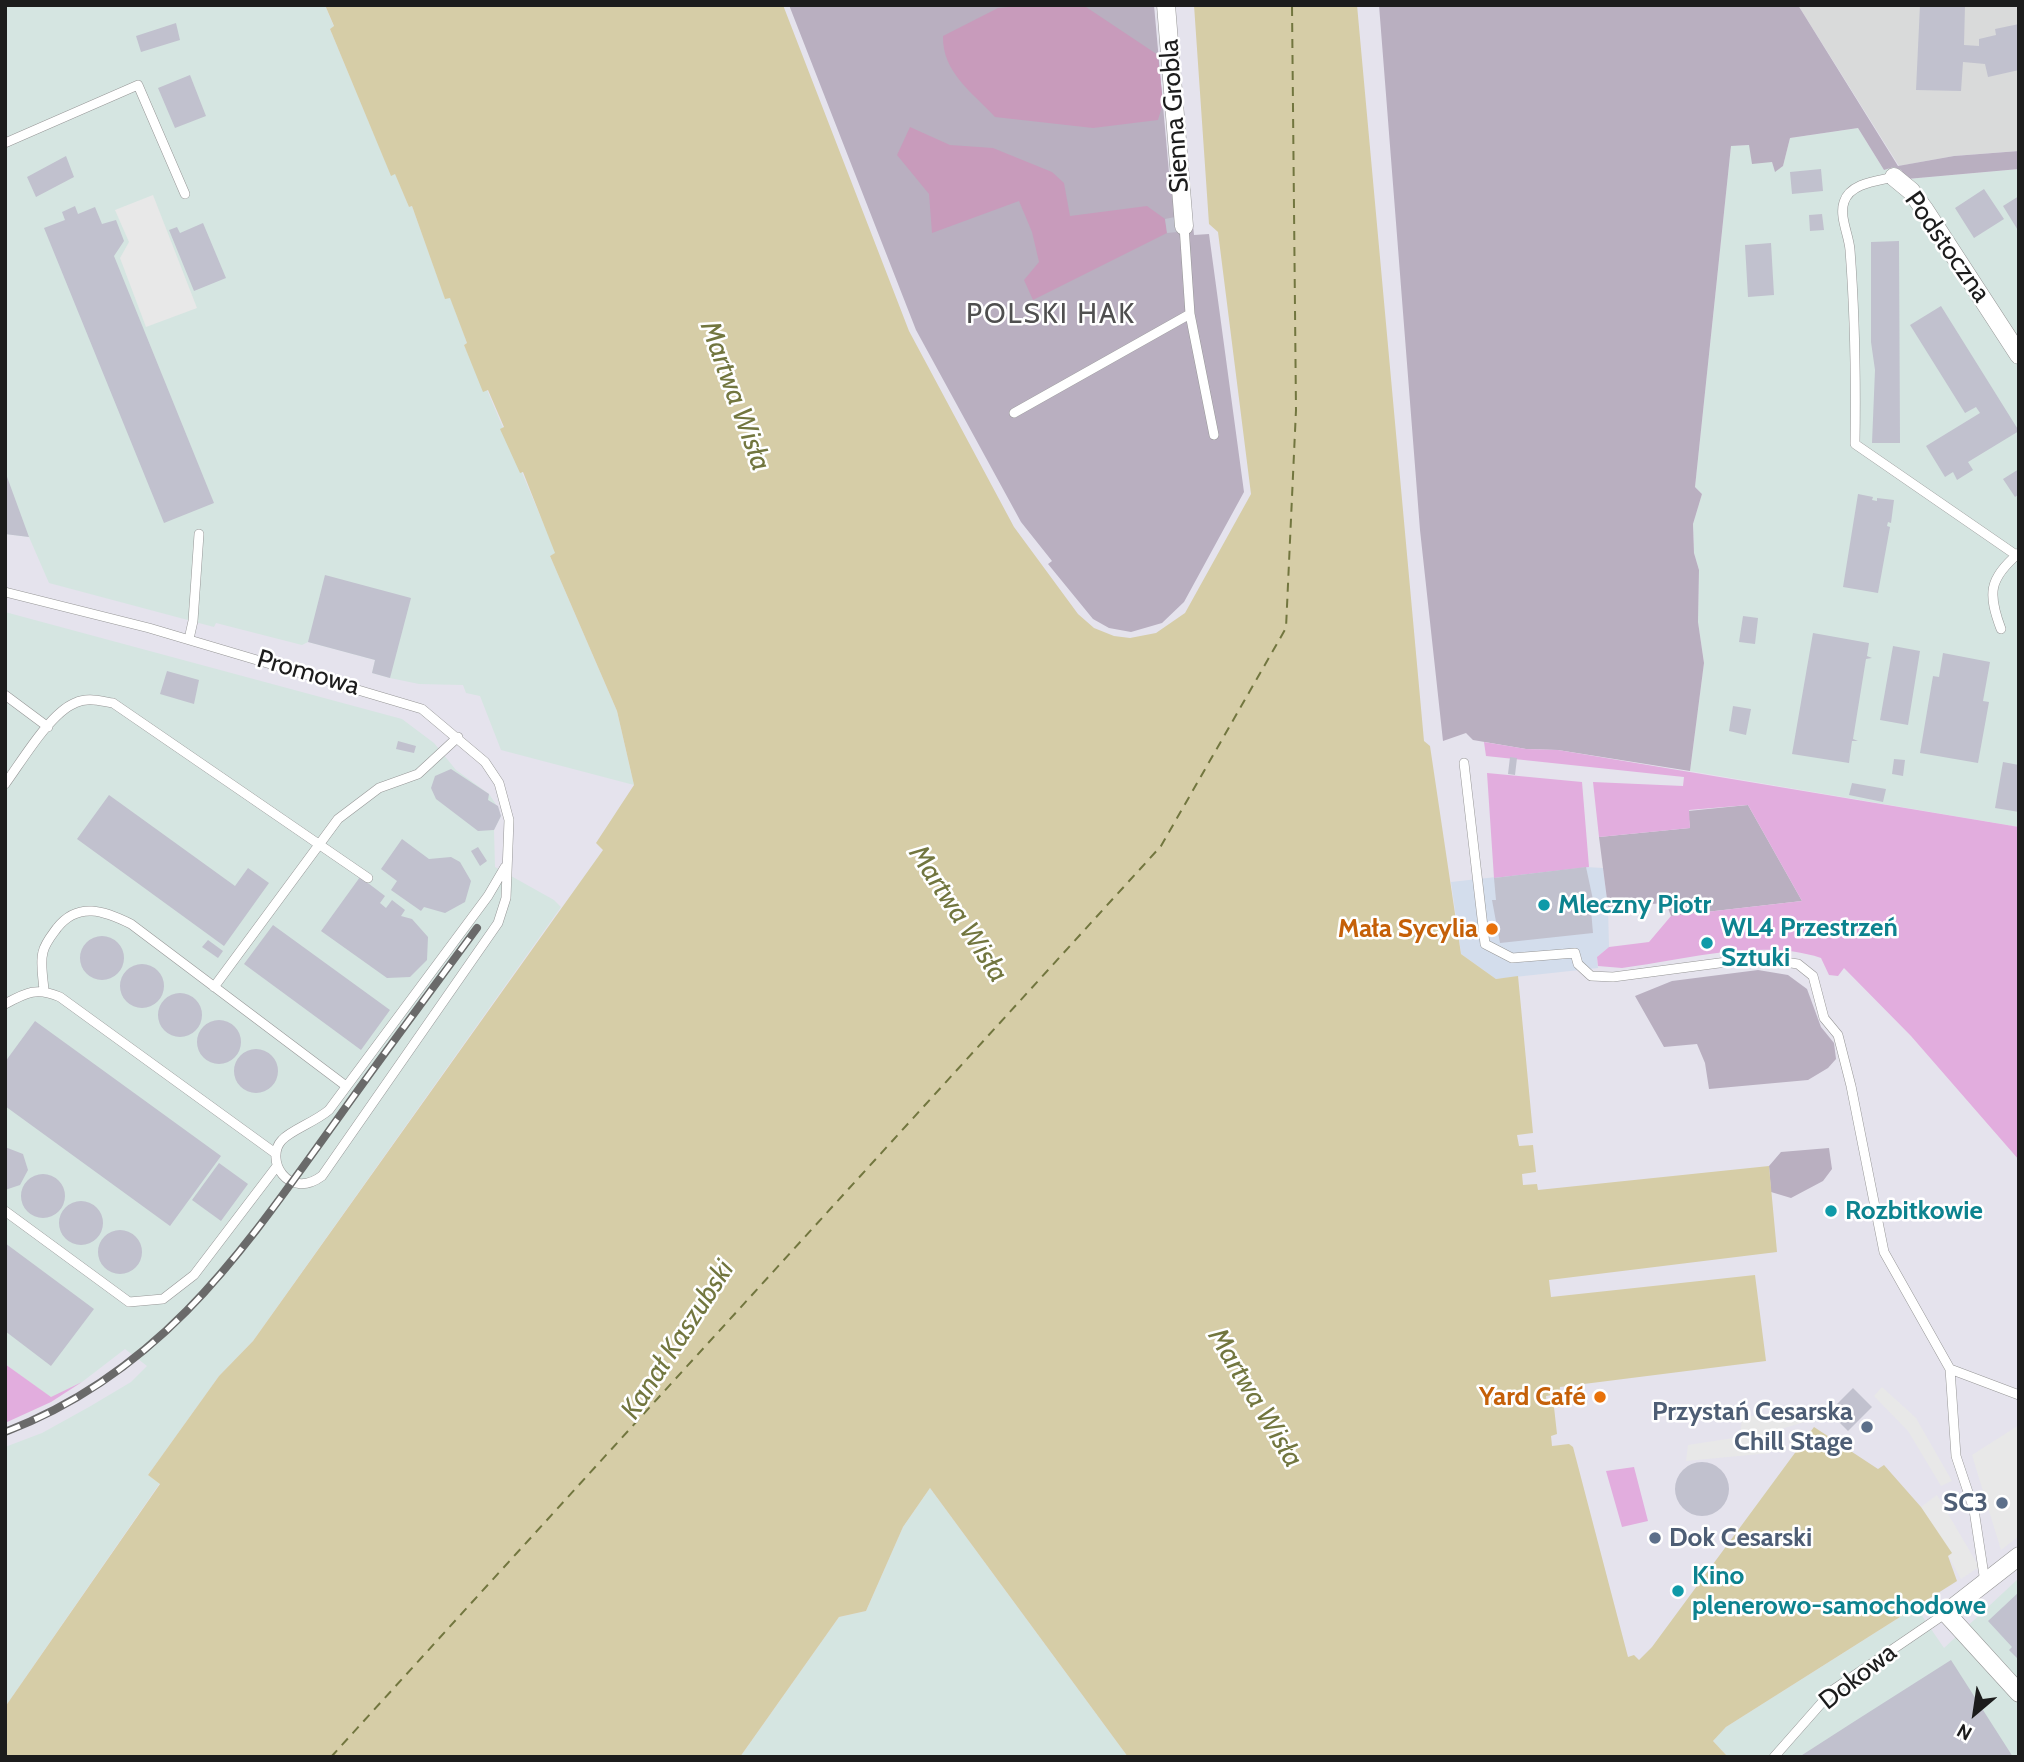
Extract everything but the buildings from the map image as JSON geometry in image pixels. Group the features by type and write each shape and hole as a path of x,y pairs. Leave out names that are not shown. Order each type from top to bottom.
{"street":[{"name":"Sienna Grobla","path":"1166,5 1184,226"},
{"name":"Podstoczna","path":"1894,177 1911,191 1924,209 2019,355"},
{"name":"Dokowa","path":"1946,1613 2019,1556"},
{"path":"1946,1613 2019,1693"}],"lane":[{"path":"5,144 138,85 185,194"},
{"path":"1894,177 1856,187 1844,201 1856,322 1855,444 2017,554 1998,574 1990,600 2001,629"},
{"path":"1184,226 1190,314 1214,435"},
{"path":"1014,413 1190,314"},
{"path":"189,639 193,621 199,534"},
{"name":"Promowa","path":"5,592 189,639 422,709 485,762 499,783 509,820 505,867 506,898 487,942 322,1177 310,1185 299,1186 277,1166"},
{"path":"5,695 48,727"},
{"path":"5,784 62,711 76,702 93,699 113,704 368,878"},
{"path":"214,987 338,819 353,805 379,788 418,774 457,737"},
{"path":"1464,763 1485,943 1513,958 1575,953 1578,964 1591,976 1613,977 1757,958 1798,964 1813,976 1824,1018 1838,1035 1852,1086 1884,1252 1950,1370 1956,1456 1974,1510 1985,1584"},
{"path":"5,1211 129,1302 163,1299 194,1275 277,1166 275,1153 281,1140 313,1124 328,1110 488,896 505,867"},
{"path":"44,990 43,953 63,921 82,911 104,911 131,924 346,1086"},
{"path":"5,1004 22,994 44,990 61,997 275,1153"},
{"path":"1950,1370 2019,1395"},
{"name":"Dokowa","path":"1774,1757 1833,1690 1946,1613"}],"shaded area":[{"path":"5,5 325,5 334,27 330,29 391,175 395,173 409,207 412,206 445,298 450,297 467,343 464,345 484,391 487,390 556,553 550,556 617,711 634,785 501,750 480,696 466,693 463,685 419,684 390,678 372,673 375,660 308,642 302,645 216,623 214,627 49,583 29,537 5,534"},
{"path":"789,5 1154,5 1169,173 1178,226 1193,225 1194,235 1209,234 1244,492 1184,602 1162,623 1131,632 1109,628 1093,619 1048,564 1052,561 1021,522 916,330"},
{"path":"1083,5 1158,55 1163,103 1158,120 1093,128 995,117 953,71 947,60 943,36 998,8"},
{"path":"1379,5 1798,5 1898,166 1954,156 2019,151 2019,169 1907,179 1901,170 1894,167 1884,170 1858,128 1790,138 1783,166 1775,172 1772,162 1752,164 1749,145 1731,146 1695,487 1702,494 1693,524 1694,553 1699,570 1698,622 1704,663 1690,771 1558,750 1526,749 1473,740 1466,733 1443,741 1420,530"},
{"path":"1798,5 2019,5 2019,151 1954,156 1899,166"},
{"path":"910,127 950,145 993,148 1052,172 1064,183 1070,216 1147,206 1165,219 1167,233 1033,300 1024,280 1039,262 1032,232 1019,201 932,233 929,194 897,155"},
{"path":"1858,128 1884,170 1894,167 1901,170 1907,179 2019,169 2019,827 1690,771 1704,663 1698,622 1699,570 1694,553 1693,524 1702,494 1695,487 1731,146 1750,145 1772,162 1775,171 1783,166 1790,138"},
{"path":"153,195 197,308 146,327 120,258 129,242 115,210"},
{"path":"5,612 402,719 434,743 456,770 489,794 497,806 501,816 494,830 495,867 554,900 561,907 253,1341 219,1376 148,1475 160,1483 5,1707 5,1447 42,1433 89,1407 131,1382 147,1366 125,1349 82,1382 51,1398 5,1364"},
{"path":"1484,742 1526,749 1558,750 2019,827 2019,1160 1911,1036 1844,968 1838,976 1829,975 1821,958 1798,952 1773,950 1722,953 1622,968 1598,966 1597,957 1609,947 1649,942 1671,916 1802,901 1748,805 1689,810 1690,828 1599,837 1593,782 1683,786 1684,777 1486,756"},
{"path":"1487,773 1582,782 1589,867 1494,878"},
{"path":"1748,805 1802,901 1671,916 1666,903 1608,907 1599,837 1690,828 1688,811"},
{"path":"1586,867 1603,868 1608,907 1609,947 1597,957 1598,968 1496,979 1461,954 1451,882"},
{"path":"1758,970 1788,975 1807,989 1821,1027 1834,1043 1836,1059 1828,1068 1808,1080 1709,1089 1705,1063 1697,1044 1664,1047 1635,996 1672,981"},
{"path":"1829,1148 1832,1169 1823,1181 1791,1198 1771,1192 1769,1166 1781,1152"},
{"path":"5,1364 51,1397 82,1382 51,1402 5,1423"},
{"path":"1882,1387 1916,1418 1952,1481 1941,1486 1908,1431 1874,1396"},
{"path":"1835,1403 1822,1417 1767,1433 1770,1453 1686,1461 1688,1445 1740,1437 1742,1418"},
{"name":"SC3","path":"2019,1425 2019,1536 2001,1550 1972,1455"},
{"path":"1634,1467 1648,1521 1622,1527 1606,1471"},
{"path":"930,1488 1128,1757 740,1757 839,1617 866,1611 903,1527"},
{"path":"1937,1495 1979,1567 1961,1579 1948,1555 1951,1553 1921,1507"},
{"path":"2019,1578 2019,1757 1728,1757 1713,1741 1726,1727 1916,1607 1944,1648"}],"water":[{"path":"325,5 783,5 909,331 1014,527 1078,614 1094,628 1114,636 1130,638 1156,633 1185,613 1251,494 1218,232 1209,224 1194,5 1357,5 1424,741 1430,746 1461,954 1496,979 1518,976 1533,1133 1517,1135 1519,1146 1533,1145 1536,1172 1522,1174 1523,1185 1537,1184 1538,1190 1769,1166 1777,1252 1549,1280 1551,1297 1755,1275 1766,1361 1560,1387 1559,1394 1546,1396 1547,1407 1554,1407 1557,1434 1551,1436 1552,1446 1569,1444 1573,1447 1628,1657 1634,1655 1639,1660 1652,1647 1814,1427 1878,1469 1884,1465 1921,1507 1952,1553 1948,1556 1957,1581 1726,1727 1713,1741 1728,1757 1128,1757 930,1488 903,1527 866,1611 839,1617 740,1757 5,1757 5,1707 160,1484 148,1475 219,1376 253,1341 603,850 596,843 634,785 617,711 550,556 555,553 523,472 520,473 500,429 504,427 488,390 483,392 464,345 467,343 450,298 445,299 412,206 409,207 395,174 391,176 330,29 334,26"}],"ferry route":[{"path":"331,1757 1161,846 1286,628 1296,410 1292,5"}],"railway":[{"path":"5,1432 60,1407 110,1377 154,1342 194,1303 267,1216 477,928"}],"place":[{"name":"Mleczny Piotr","path":"1544,905"},
{"name":"Mała Sycylia","path":"1492,929"},
{"name":"WL4 Przestrzeń Sztuki","path":"1707,943"},
{"name":"Rozbitkowie","path":"1831,1211"},
{"name":"Yard Café","path":"1600,1397"},
{"name":"Przystań Cesarska Chill Stage","path":"1867,1427"},
{"name":"SC3","path":"2002,1503"},
{"name":"Dok Cesarski","path":"1655,1538"},
{"name":"Kino plenerowo-samochodowe","path":"1678,1591"}],"district":[{"name":"POLSKI HAK","path":"1051,315"}],"water label":[{"name":"Martwa Wisła","path":"735,396"},
{"name":"Martwa Wisła","path":"958,914"},
{"name":"Kanał Kaszubski","path":"678,1340"},
{"name":"Martwa Wisła","path":"1255,1398"}]}
